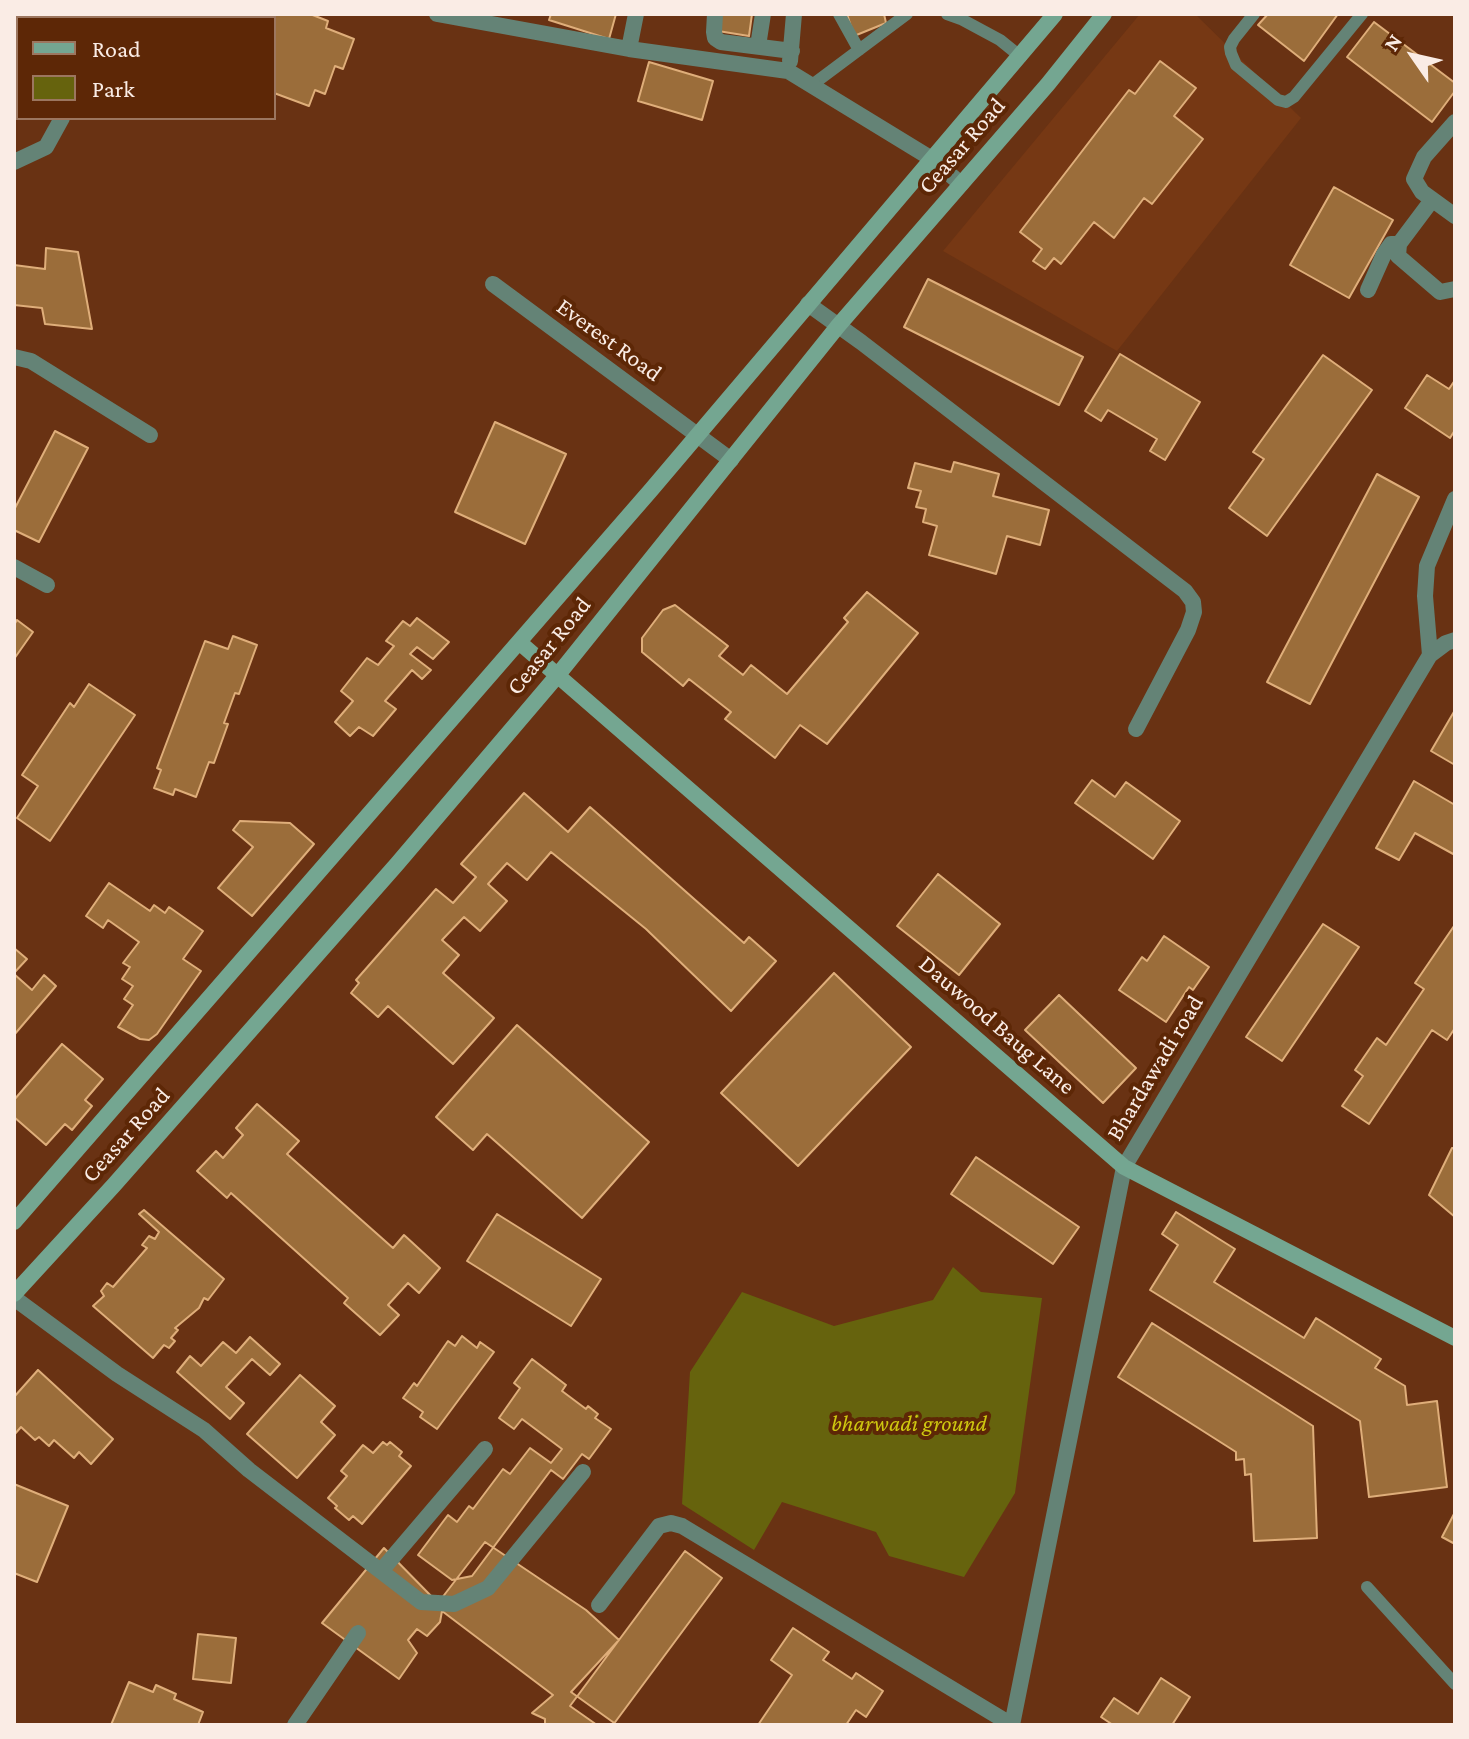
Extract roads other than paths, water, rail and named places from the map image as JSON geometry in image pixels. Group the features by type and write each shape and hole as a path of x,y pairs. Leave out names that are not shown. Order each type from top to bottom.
{"main road":[{"name":"Ceasar Road","path":"14,1222 698,435 1055,14"},
{"name":"Ceasar Road","path":"14,1296 376,888 557,676 838,326 1048,84 1104,14"},
{"name":"Dauwood Baug Lane","path":"519,642 1124,1167 1455,1338"}],"street":[{"path":"437,14 629,49 788,71 932,159 961,184"},
{"path":"629,49 636,14"},
{"path":"715,14 715,38 721,42 792,51"},
{"path":"758,46 763,14"},
{"path":"788,71 794,14"},
{"path":"14,162 46,147 61,120"},
{"path":"1455,122 1424,157 1414,179 1422,192 1455,216"},
{"path":"1432,200 1399,244 1398,256 1440,292 1455,289"},
{"path":"1368,290 1384,254 1391,244 1399,244"},
{"name":"Everest Road","path":"493,284 731,460"},
{"path":"808,304 1185,591 1193,602 1194,612 1188,630 1136,729"},
{"path":"14,357 31,361 150,435"},
{"path":"1430,655 1425,596 1427,566 1455,499"},
{"path":"14,567 47,585"},
{"name":"Bhardawadi road","path":"1012,1725 1124,1167 1430,655 1455,640"},
{"path":"14,1296 117,1374 204,1430 249,1470 421,1602 454,1604 488,1588 583,1472"},
{"path":"381,1571 485,1449"},
{"path":"599,1605 659,1526 671,1523 682,1526 1012,1725"},
{"path":"295,1725 358,1633"}],"lane":[{"path":"839,14 859,50"},
{"path":"812,85 907,14"},
{"path":"947,14 1000,40 1021,57"},
{"path":"1254,14 1234,39 1231,53 1236,65 1278,100 1286,102 1294,97 1362,14"},
{"path":"1367,1587 1455,1684"}],"park label":[{"name":"bharwadi ground","path":"909,1424"}]}
